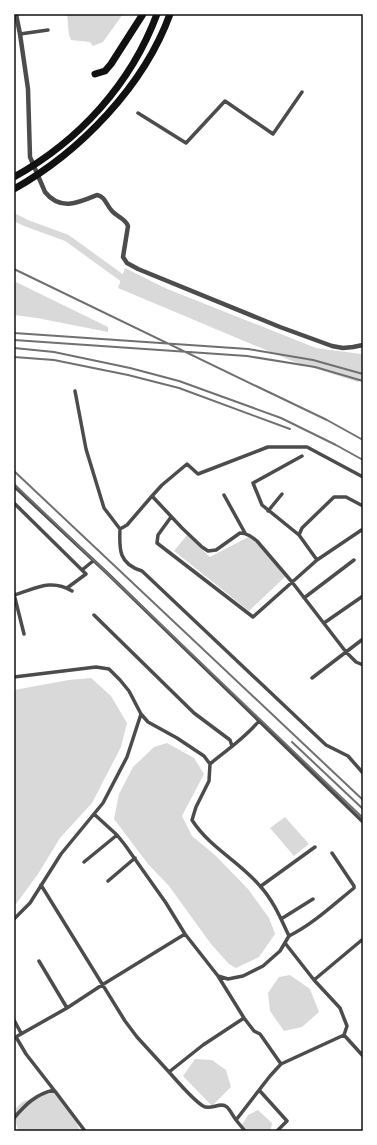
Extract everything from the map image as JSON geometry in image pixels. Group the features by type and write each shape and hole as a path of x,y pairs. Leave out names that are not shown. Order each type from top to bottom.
{"highway":[{"path":"95,74 105,71 112,64 143,14"},
{"path":"14,177 44,158 83,127 100,109 131,68 157,14"},
{"path":"14,188 44,170 90,134 122,97 139,72 163,32 170,14"}],"street":[{"path":"16,14 28,88 30,157 45,192 53,200 66,204 75,203 97,195 104,198 111,210 123,219 128,226 123,257 127,263 138,270 332,346 348,348 363,345"},
{"path":"20,34 48,30"},
{"path":"138,113 186,143 225,101 273,134 302,92"},
{"path":"75,391 86,449 104,508 120,529 120,543 123,558 131,568 142,571 326,745 348,756 363,773"},
{"path":"120,529 127,525 162,485 187,464 198,474 268,447 307,447 363,478"},
{"path":"302,456 253,483 262,505 299,535 317,560"},
{"path":"14,486 259,720 363,822"},
{"path":"268,511 282,494"},
{"path":"224,495 245,533 257,541 292,582 346,652 356,662 363,665"},
{"path":"152,496 202,547 208,551 216,550 240,533 245,533"},
{"path":"299,535 302,528 334,497 346,497 363,506"},
{"path":"14,503 86,574 67,588"},
{"path":"171,516 158,535 157,543 253,617 317,560 363,529"},
{"path":"304,598 354,560"},
{"path":"82,570 93,561"},
{"path":"24,634 14,594 44,585 63,586 72,591"},
{"path":"324,623 363,596"},
{"path":"94,615 194,713 230,740 232,746"},
{"path":"312,678 363,639"},
{"path":"14,677 96,667 109,669 129,691 141,714 148,722 177,738 204,756 210,764 209,780 196,806 192,820 209,840 261,886 281,919 289,936"},
{"path":"14,919 30,903 61,854 103,803 127,757 141,714"},
{"path":"210,764 232,746 237,744 251,731 259,720"},
{"path":"94,814 117,835 135,858 185,934 218,976 244,1018 254,1031 260,1034 281,1064"},
{"path":"84,862 117,835"},
{"path":"261,886 315,847"},
{"path":"218,976 228,979 243,976 263,966 280,951 289,936 301,930 323,914 354,888 332,853"},
{"path":"108,881 135,858"},
{"path":"41,885 102,985 137,1037 201,1104 210,1108 224,1105 245,1131"},
{"path":"281,919 312,899"},
{"path":"85,1131 26,1054 15,1037 67,1008 185,934"},
{"path":"314,980 363,939"},
{"path":"236,1120 281,1064 344,1035 347,1026 340,1008 314,980 285,943"},
{"path":"39,961 67,1008"},
{"path":"169,1072 204,1045 244,1018"},
{"path":"14,1020 21,1033"},
{"path":"344,1035 363,1056"},
{"path":"14,1118 24,1106 34,1098 45,1092 54,1090"},
{"path":"260,1090 287,1121 277,1131"}],"shaded area":[{"path":"67,14 123,14 103,42 93,46 90,42 71,40 69,35"},
{"path":"125,268 165,288 316,348 361,354 363,353 363,379 358,382 292,361 118,288"},
{"path":"14,281 108,327 108,332 14,315"},
{"path":"187,535 210,557 250,536 287,575 249,611 174,551"},
{"path":"91,678 111,696 127,723 121,747 92,803 60,838 38,874 14,905 14,690 69,680"},
{"path":"167,743 194,758 204,774 182,816 192,836 215,855 248,889 269,918 275,934 259,957 236,968 229,964 211,944 169,886 148,864 114,819 119,794 133,767 154,747"},
{"path":"285,817 309,844 294,856 270,828"},
{"path":"290,975 310,989 319,1012 302,1027 284,1031 270,1011 268,993 279,977"},
{"path":"195,1059 212,1060 226,1070 231,1087 212,1106 183,1076"},
{"path":"57,1090 72,1112 80,1131 18,1131 14,1115 16,1108 22,1102"},
{"path":"258,1110 272,1123 271,1129 269,1131 246,1131 241,1126 248,1115"}],"waterway":[{"path":"14,217 67,238 129,283"}],"railway":[{"path":"14,269 327,420 363,440"},
{"path":"14,333 248,349 313,360 363,374"},
{"path":"14,340 247,356 315,367 363,381"},
{"path":"14,348 54,352 130,368 179,381 281,418 363,460"},
{"path":"14,357 54,360 128,375 179,388 290,429"},
{"path":"14,471 363,800"},
{"path":"14,484 363,818"},
{"path":"292,742 363,809"}]}
